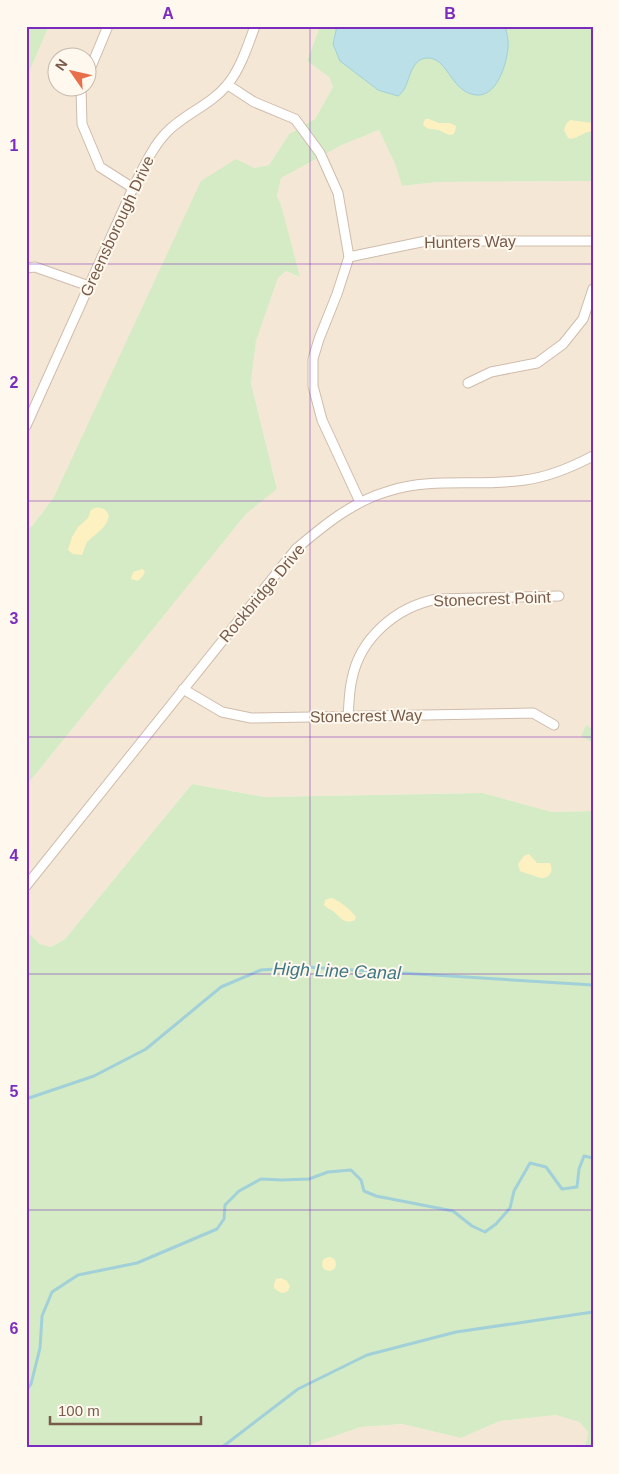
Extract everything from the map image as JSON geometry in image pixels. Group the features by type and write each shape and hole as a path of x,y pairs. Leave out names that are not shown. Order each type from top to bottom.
{"street":[{"path":"98,50 108,26"},
{"name":"Greensborough Drive","path":"26,426 150,154 167,132 211,100 228,85 243,57 255,26"},
{"path":"228,85 254,102 295,119 314,144 338,193 349,257 337,294 318,339 313,359 313,386 322,420 360,502"},
{"path":"82,98 82,124 100,167 133,188"},
{"name":"Hunters Way","path":"349,257 426,242 593,241"},
{"path":"26,268 35,267 89,286"},
{"path":"468,382 491,372 537,363 563,344 583,319 593,289"},
{"name":"Rockbridge Drive","path":"26,886 296,549 324,525 360,502 388,491 429,483 526,480 572,467 593,456"},
{"name":"Stonecrest Point","path":"348,717 352,678 362,651 380,628 397,614 426,601 437,599 559,596"},
{"name":"Stonecrest Way","path":"182,689 222,712 250,718 533,713 554,724"}],"shaded area":[{"path":"49,26 320,26 307,61 329,77 333,87 315,119 289,134 269,165 254,168 54,497 33,525 26,530 26,79"},
{"path":"379,130 395,164 402,186 438,182 593,181 593,729 586,725 581,736 593,743 593,811 552,812 483,793 265,797 192,784 65,939 51,947 40,944 26,931 26,786 246,514 277,489 251,383 256,341 278,278 286,271 299,277 281,205 277,196 281,178 342,145"},
{"path":"556,1415 579,1422 588,1432 585,1448 308,1448 314,1443 361,1427 402,1424 461,1438 500,1421"}],"green space":[{"path":"26,26 49,26 26,79"},
{"path":"320,26 593,26 593,181 438,182 402,186 395,164 379,130 342,145 281,178 277,196 300,277 286,271 278,278 256,341 251,383 277,489 246,514 26,786 26,530 33,525 54,497 201,181 236,159 254,168 269,165 289,134 315,119 333,87 329,77 307,61"},
{"path":"586,725 593,729 593,743 581,736"},
{"path":"192,784 265,797 483,793 552,812 593,811 593,1448 585,1448 588,1432 579,1422 556,1415 500,1421 461,1438 402,1424 361,1427 314,1443 308,1448 26,1448 26,931 40,944 51,947 65,939"}],"sand":[{"path":"425,119 439,123 450,123 456,126 454,134 449,135 425,127 423,125"},
{"path":"570,120 593,123 593,132 572,139 568,138 564,130"},
{"path":"94,508 101,508 106,511 109,516 107,522 87,542 82,555 73,554 68,550 72,537"},
{"path":"142,569 145,571 138,581 131,579 133,572"},
{"path":"528,854 537,863 550,863 552,868 549,876 541,878 520,871 518,864"},
{"path":"331,898 349,909 356,917 355,920 348,922 325,906 325,900"},
{"path":"326,1257 332,1257 336,1264 332,1271 326,1271 322,1267 322,1261"},
{"path":"281,1278 287,1281 290,1286 288,1291 284,1293 274,1288 276,1279"}],"water":[{"path":"337,26 505,26 508,49 503,71 499,79 490,91 483,94 476,95 460,88 445,68 433,59 426,58 415,64 405,87 398,96 378,90 340,61 333,44"}],"waterway":[{"name":"High Line Canal","path":"26,1099 94,1076 146,1049 221,987 261,970 305,967 593,985"},
{"path":"26,1391 31,1384 40,1348 42,1316 52,1292 78,1275 137,1263 217,1229 224,1219 225,1205 239,1191 261,1179 309,1179 328,1172 351,1170 361,1180 364,1191 376,1196 453,1211 472,1226 485,1232 496,1224 510,1208 514,1191 530,1163 546,1167 562,1189 577,1187 579,1169 584,1156 593,1158"},
{"name":"High Line Canal","path":"221,1448 298,1389 367,1355 456,1332 593,1312"}]}
